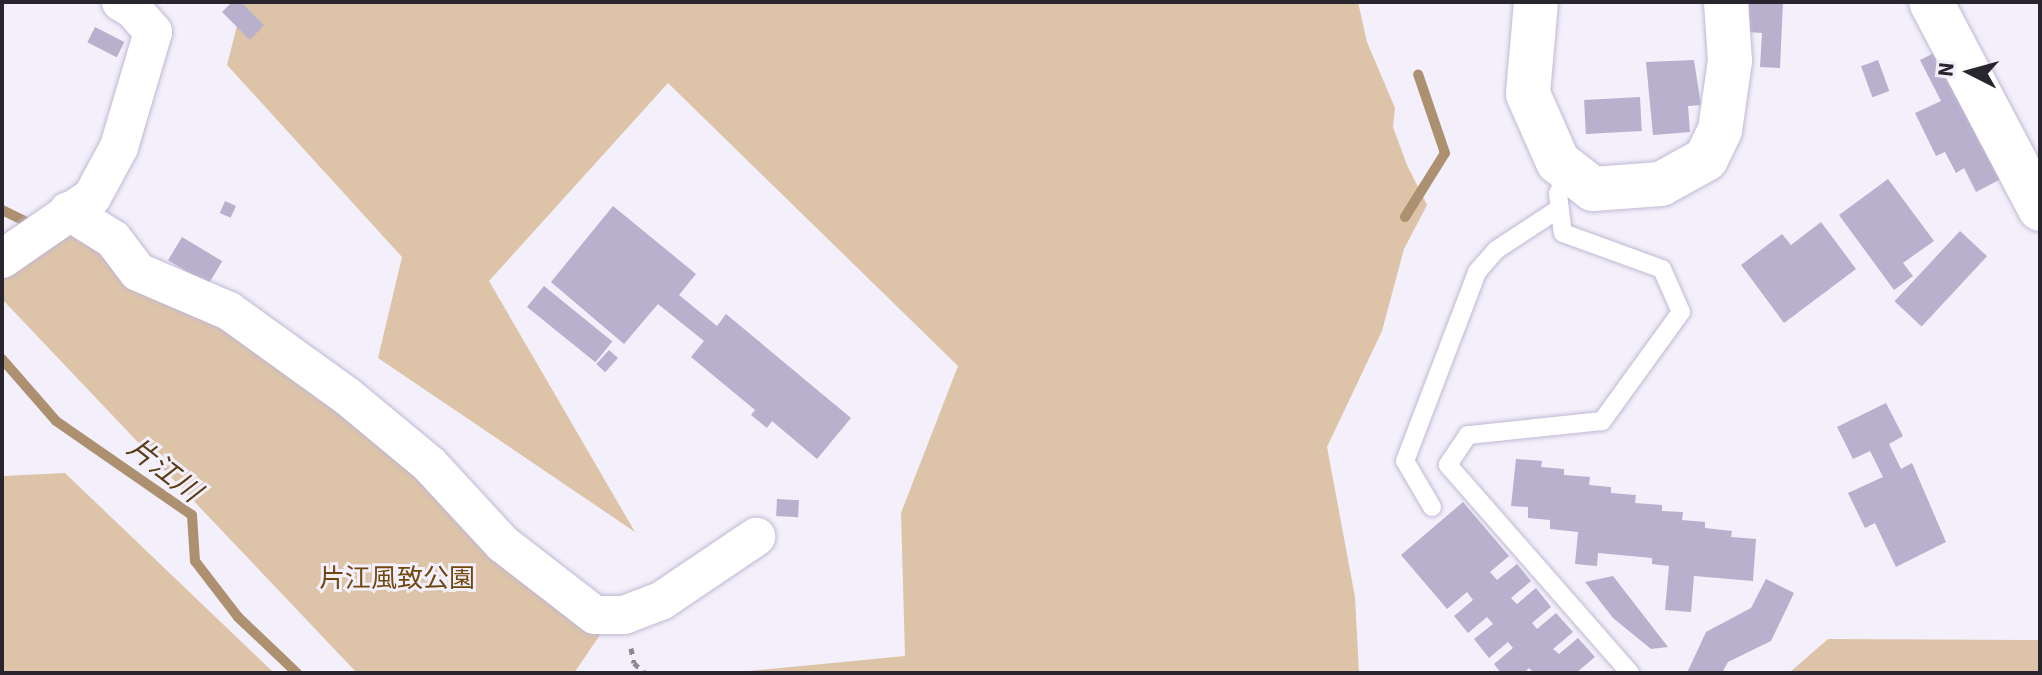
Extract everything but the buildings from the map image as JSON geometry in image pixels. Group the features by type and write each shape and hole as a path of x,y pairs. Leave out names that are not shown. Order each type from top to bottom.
{"street":[{"path":"2,259 92,197 119,147 153,32 133,9 121,2"},
{"path":"1536,2 1528,94 1558,162 1563,190 1661,184 1706,159 1720,130 1730,61 1726,2"},
{"path":"1931,2 2040,209"},
{"path":"68,211 113,239 138,272 229,311 347,396 430,465 503,544 595,615 624,615 661,601 756,537"}],"lane":[{"path":"1432,507 1405,461 1477,272 1496,250 1563,190"},
{"path":"1563,190 1563,233 1662,269 1681,312 1602,421 1468,435 1448,465 1630,673"}],"green space":[{"path":"243,2 1358,2 1367,42 1395,108 1393,127 1427,205 1404,249 1382,331 1327,447 1355,597 1359,673 728,673 905,656 901,513 958,366 668,83 489,281 635,532 378,358 402,257 227,65"},
{"name":"片江風致公園","path":"70,221 337,400 602,632 574,673 357,673 2,299 2,268"},
{"path":"65,473 274,673 2,673 2,476"},
{"path":"1828,639 2040,640 2040,673 1789,673"}],"waterway":[{"path":"1405,217 1445,153 1418,74"},
{"name":"片江川","path":"2,210 31,224 27,227"},
{"name":"片江川","path":"2,359 56,421 192,515 195,561 238,617 297,673"}]}
